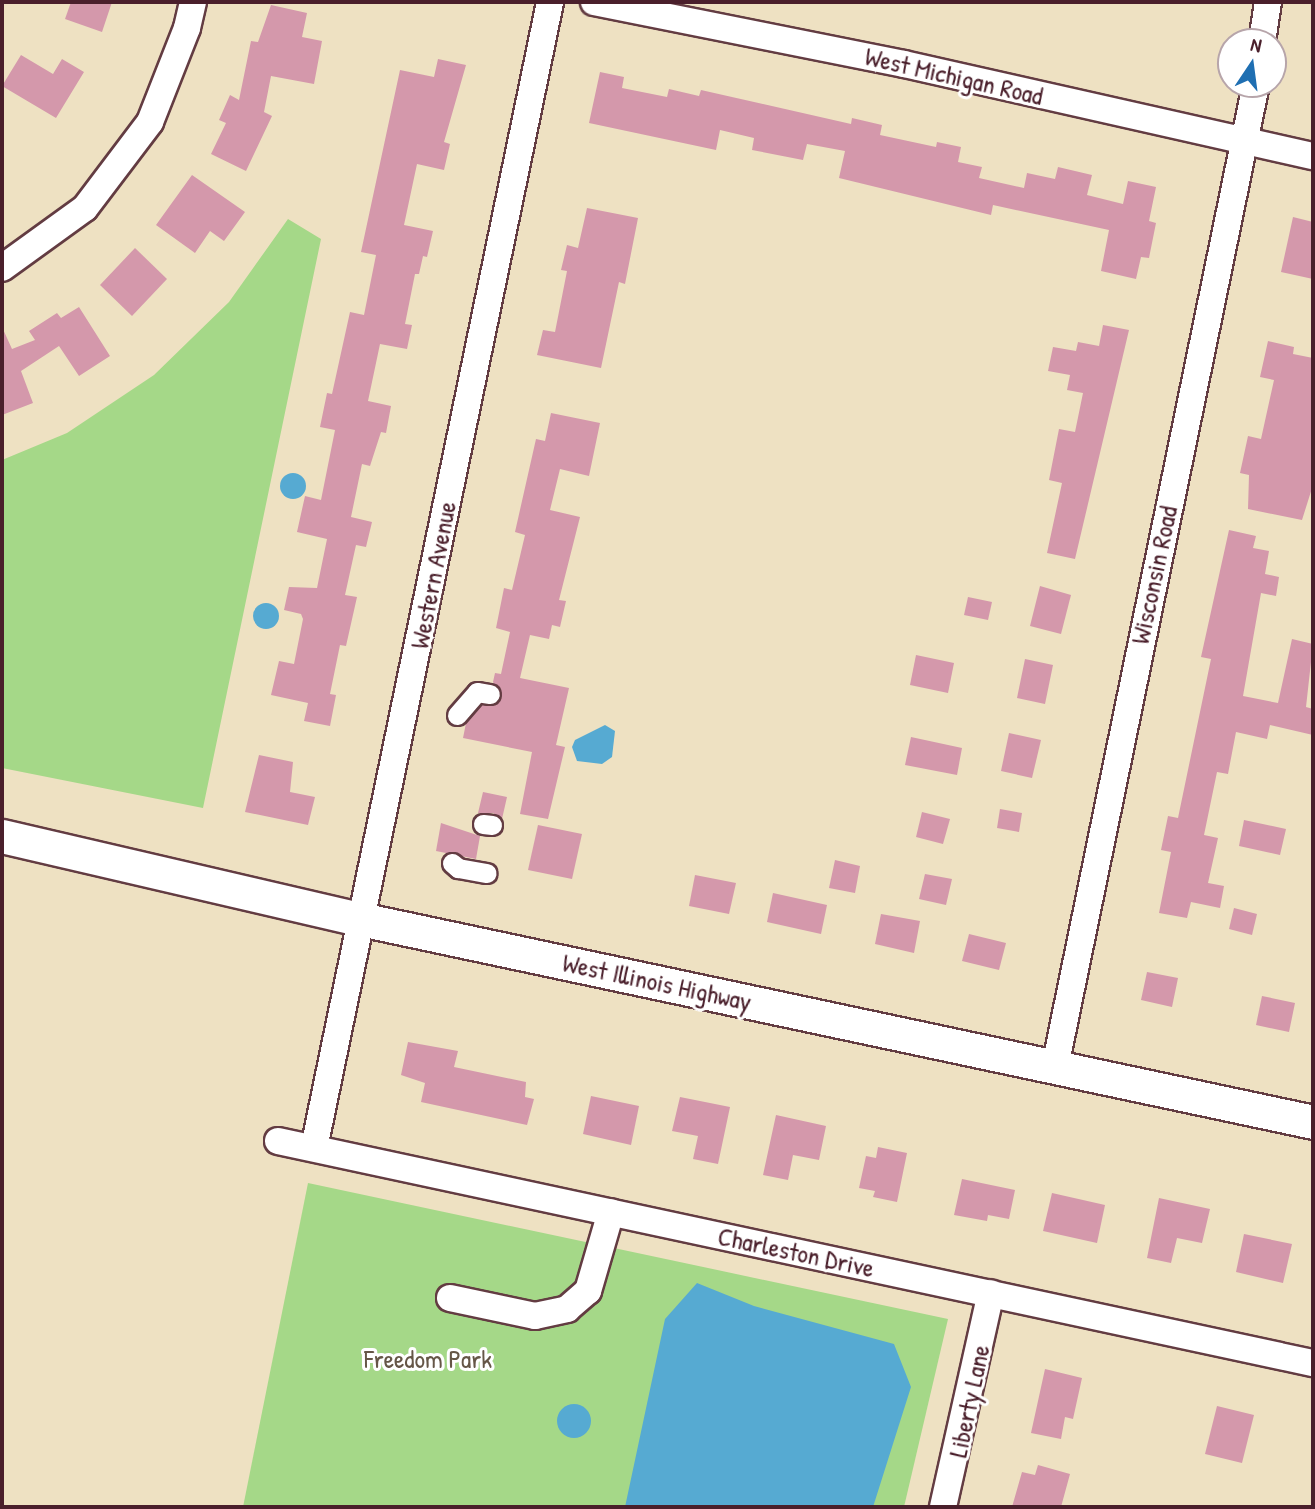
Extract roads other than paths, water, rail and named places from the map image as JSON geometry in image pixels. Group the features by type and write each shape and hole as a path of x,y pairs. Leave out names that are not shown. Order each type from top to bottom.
{"street":[{"path":"2,268 85,208 150,122 187,28 193,2"},
{"name":"Western Avenue","path":"313,1148 550,2"},
{"name":"West Michigan Road","path":"594,2 904,64 1313,156"},
{"path":"1264,28 1268,2"},
{"name":"Wisconsin Road","path":"1055,1067 1247,142 1254,98"},
{"path":"457,715 477,692 490,694"},
{"name":"West Illinois Highway","path":"2,836 360,919 1313,1122"},
{"path":"452,863 458,868 487,873"},
{"name":"Charleston Drive","path":"278,1140 1313,1363"},
{"path":"450,1298 535,1316 567,1309 588,1291 611,1212"},
{"name":"Liberty Lane","path":"943,1507 991,1293"}],"water":[{"path":"293,473 302,477 306,486 302,495 293,499 284,495 280,486 284,477"},
{"path":"266,603 275,607 279,616 275,625 266,629 257,625 253,616 257,607"},
{"path":"605,725 615,731 612,757 602,764 577,761 572,747 575,740"},
{"path":"697,1283 754,1306 894,1344 911,1387 873,1507 625,1507 665,1319"},
{"path":"574,1404 586,1409 591,1421 586,1433 574,1438 562,1433 557,1421 562,1409"}],"park label":[{"name":"Freedom Park","path":"428,1359"}]}
